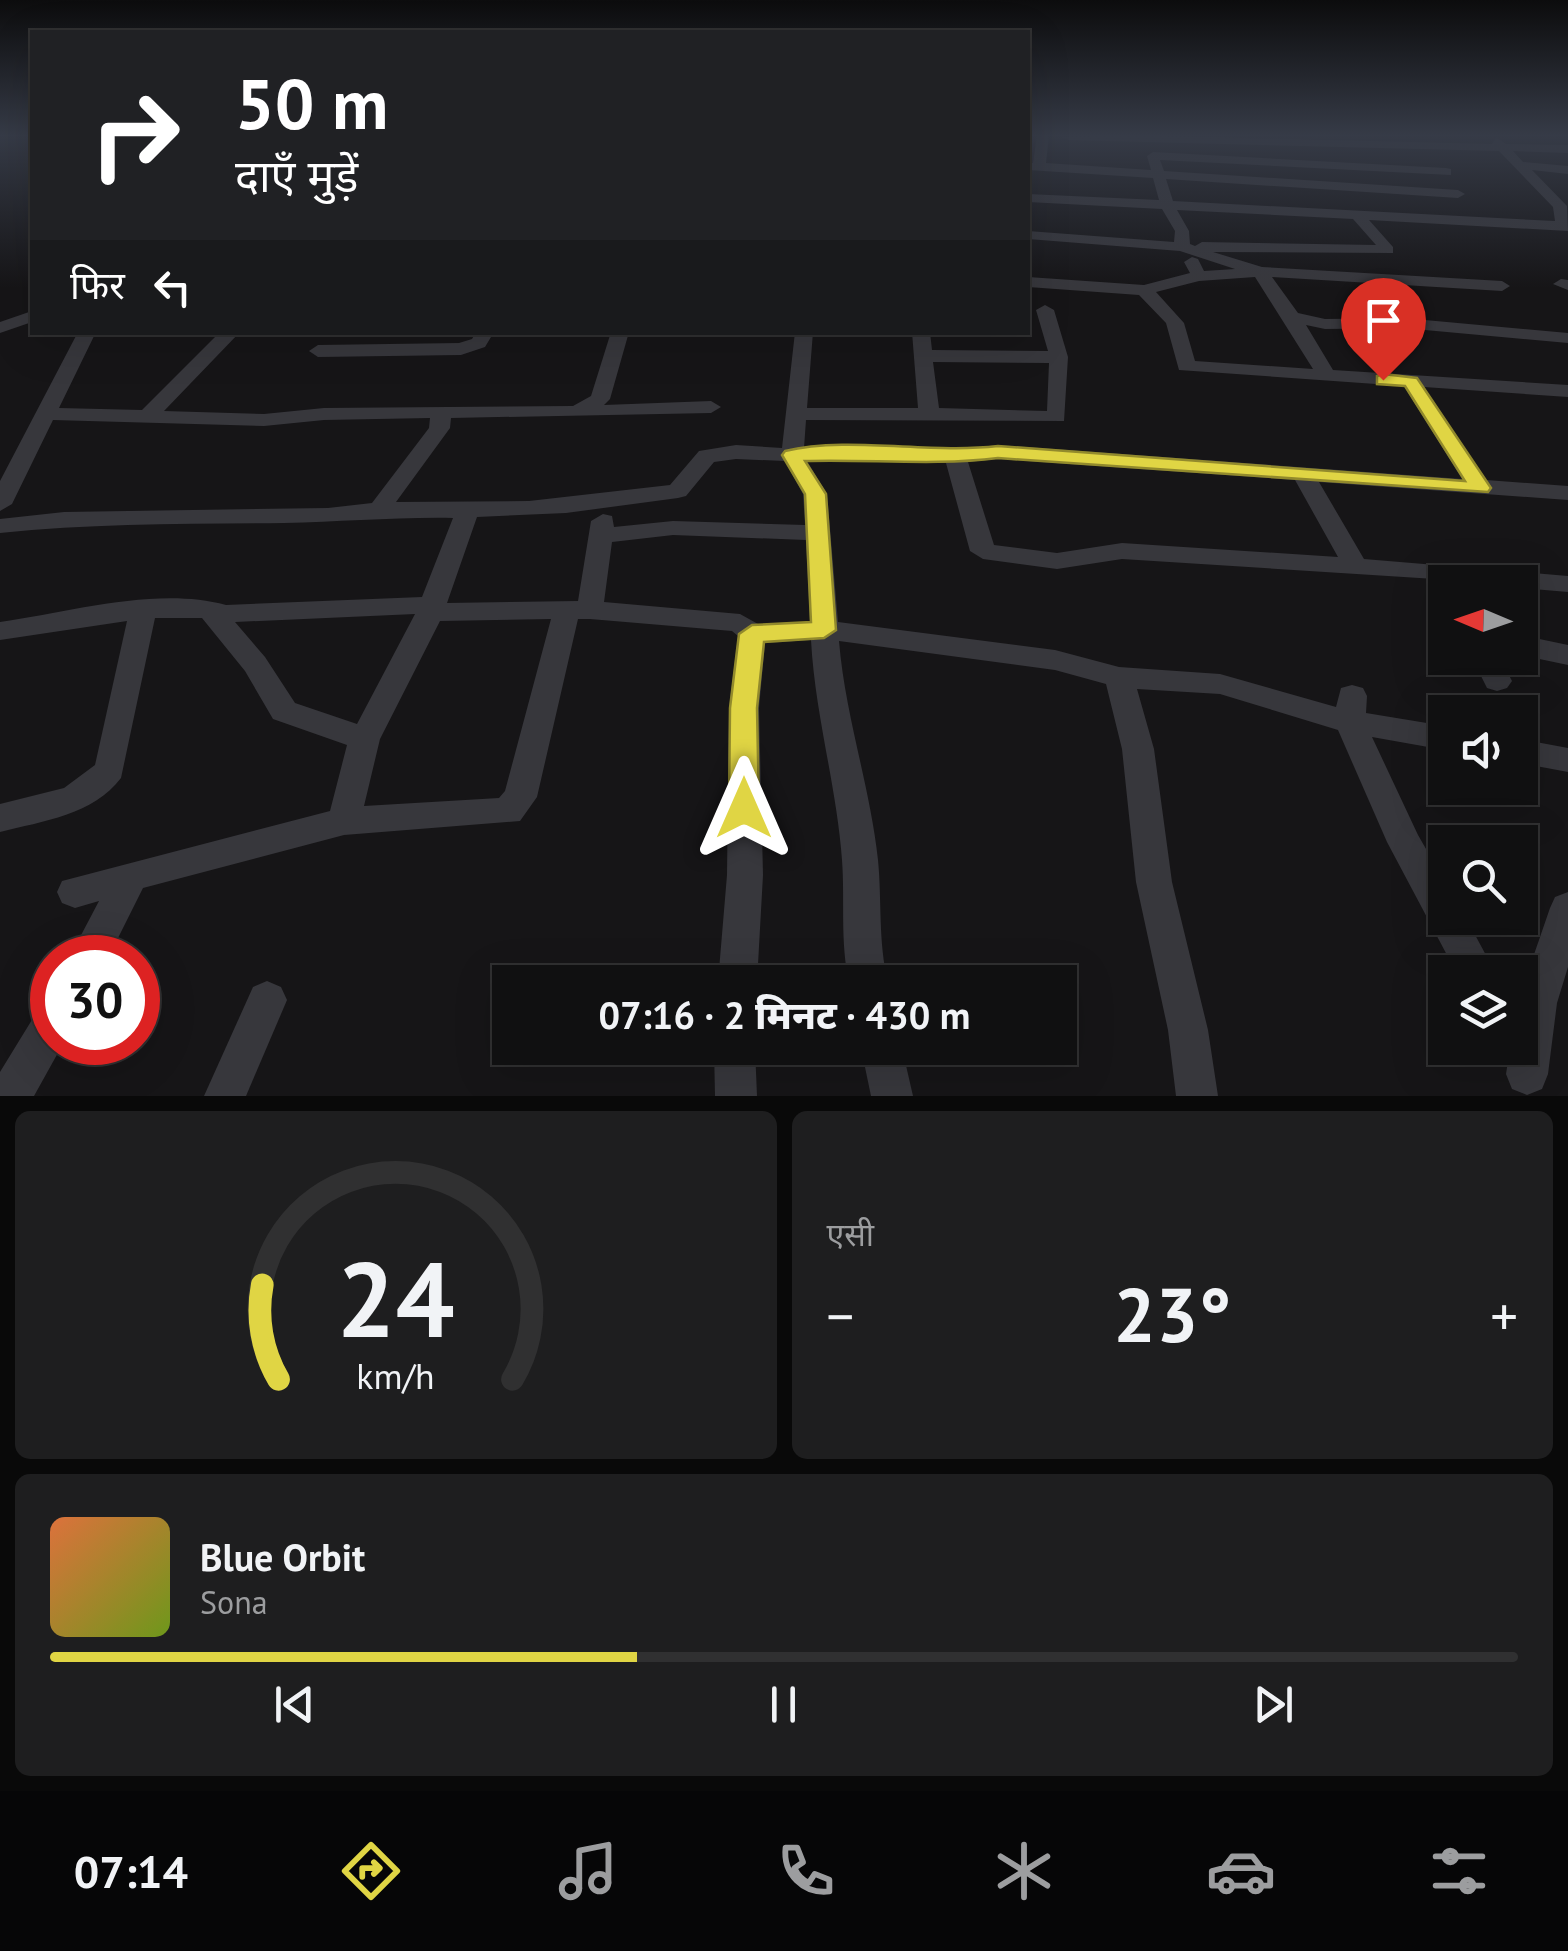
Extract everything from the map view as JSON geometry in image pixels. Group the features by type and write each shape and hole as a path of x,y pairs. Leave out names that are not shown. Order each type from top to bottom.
{"street":[{"path":"1073,186 1076,202"},
{"path":"1161,186 1182,231 1182,247 1200,276"},
{"path":"1334,186 1458,194"},
{"path":"1454,186 1471,220"},
{"path":"1030,198 1566,223 1560,206 1540,186"},
{"path":"1544,190 1568,193"},
{"path":"1030,235 1182,247 1388,250 1356,214"},
{"path":"1182,247 1261,272 1326,376"},
{"path":"1307,247 1328,276"},
{"path":"796,414 1057,416 1058,356 1036,309 1033,282 1144,290 1200,276 1261,272 1502,286"},
{"path":"1144,290 1168,310 1182,331 1186,366 1568,391"},
{"path":"0,328 30,317"},
{"path":"1292,318 1325,324 1403,323 1568,338"},
{"path":"0,504 85,335"},
{"path":"148,416 228,335"},
{"path":"318,351 461,350 479,342 483,335"},
{"path":"577,412 600,399 619,335"},
{"path":"804,335 792,455 816,494 824,630 837,740 860,858 864,965"},
{"path":"921,335 928,414"},
{"path":"923,356 1058,356"},
{"path":"1411,382 1480,488"},
{"path":"45,414 264,420 324,414 711,407"},
{"path":"379,509 438,428 442,412"},
{"path":"0,526 64,519 290,516 379,509 468,510 606,502 678,491 707,456 736,452 955,457 998,452 1568,494"},
{"path":"955,457 983,551 1057,561 1122,551 1428,575"},
{"path":"1303,474 1357,569"},
{"path":"75,892 344,821 508,811 520,797 602,536 606,502"},
{"path":"344,821 364,739 423,630 468,510"},
{"path":"602,536 674,528 816,533"},
{"path":"1538,582 1568,584"},
{"path":"0,631 142,612 208,608 226,614 432,605 441,612 579,610 740,623 752,634 824,630 1054,660 1118,678 1220,684 1351,709 1428,733"},
{"path":"208,608 254,664 284,711 364,739"},
{"path":"0,818 75,798 100,786 110,769 142,612"},
{"path":"737,965 745,875 744,708 752,634"},
{"path":"1538,648 1568,654"},
{"path":"1118,678 1138,749 1154,882 1188,1030 1197,1096"},
{"path":"1351,709 1404,842 1428,884"},
{"path":"1538,755 1568,760"},
{"path":"100,935 131,876"},
{"path":"1521,1072 1536,1003 1568,908"},
{"path":"225,1096 268,1000"},
{"path":"10,1096 30,1062"},
{"path":"735,1065 736,1096"},
{"path":"886,1065 892,1096"}],"route":[{"path":"744,808 744,708 752,634 824,630 816,494 792,455 955,457 998,452 1480,488 1411,382 1383,380"}]}
